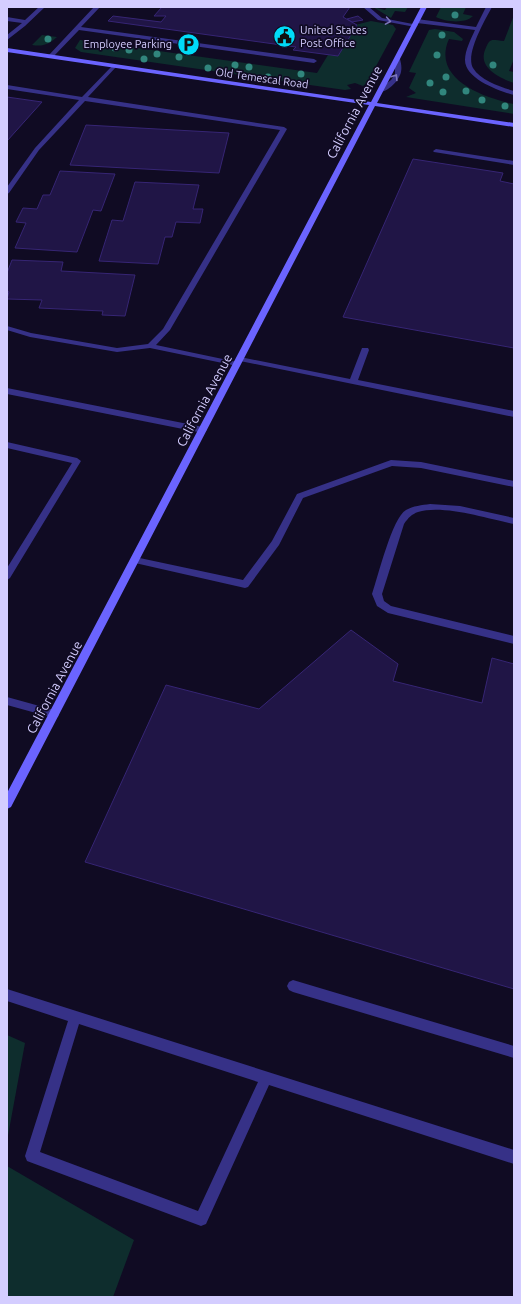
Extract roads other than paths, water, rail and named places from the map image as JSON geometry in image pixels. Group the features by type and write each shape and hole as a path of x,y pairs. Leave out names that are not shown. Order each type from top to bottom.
{"main road":[{"name":"California Avenue","path":"397,59 424,7"},
{"name":"Old Temescal Road","path":"7,50 514,125"},
{"name":"California Avenue","path":"7,804 380,91"}],"lane":[{"path":"7,38 42,7"},
{"path":"50,57 97,7"},
{"path":"366,7 380,19 479,29"},
{"path":"489,7 468,59 469,67 476,75 489,83 514,92"},
{"path":"7,19 26,22"},
{"path":"78,28 314,61"},
{"path":"380,91 394,82 400,70 397,59"},
{"path":"7,192 37,150 114,66"},
{"path":"7,87 284,129 166,330 150,346"},
{"path":"436,151 514,163"},
{"path":"7,328 30,335 117,350 150,346 353,382 514,414"},
{"path":"353,382 365,350"},
{"path":"7,391 202,430"},
{"path":"7,445 77,461 8,572"},
{"path":"135,560 245,584 276,543 300,496 391,463 421,465 514,484"},
{"path":"514,521 459,509 437,507 417,509 407,514 400,523 377,594 380,602 388,609 514,640"},
{"path":"7,701 54,714"},
{"path":"293,986 514,1052"},
{"path":"7,995 514,1157"},
{"path":"75,1017 32,1156 201,1219 266,1078"}],"place":[{"name":"United States Post Office","path":"284,36"},
{"name":"Employee Parking","path":"188,44"}]}
